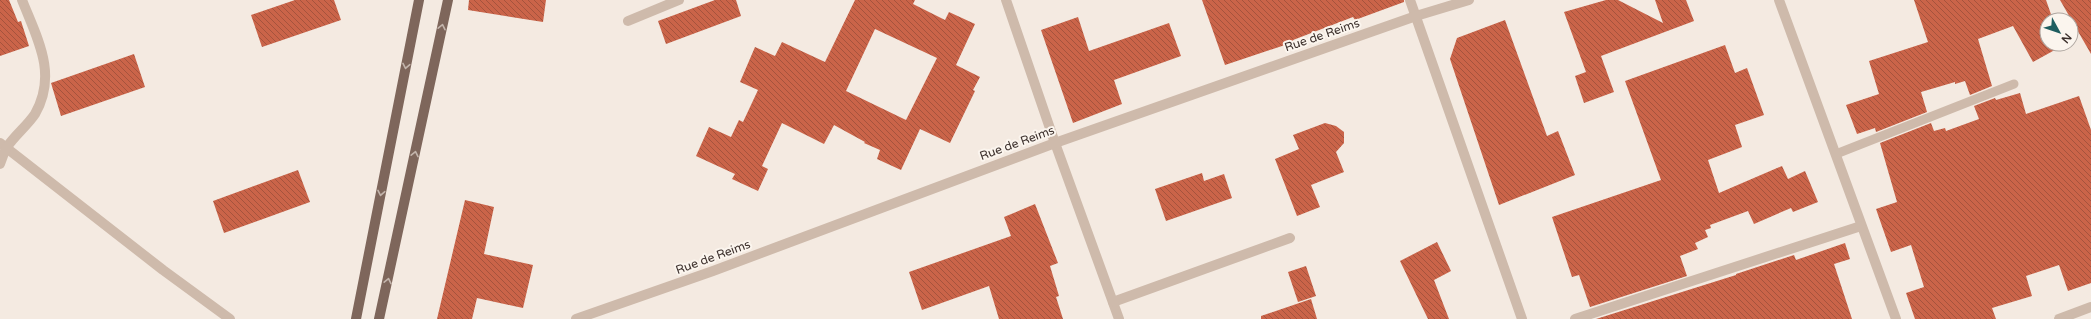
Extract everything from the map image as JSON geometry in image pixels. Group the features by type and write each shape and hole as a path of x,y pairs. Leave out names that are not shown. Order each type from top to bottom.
{"main road":[{"path":"356,319 419,0"},
{"path":"379,319 448,0"}],"street":[{"path":"0,164 3,145 34,115 43,96 46,71 44,56 22,0"},
{"path":"628,21 680,0"},
{"path":"1006,0 1055,143 1119,319"},
{"path":"1410,0 1522,319"},
{"name":"Rue de Reims","path":"576,319 714,271 1055,143 1416,16 1469,0"},
{"path":"1779,0 1896,319"},
{"path":"3,145 163,270 230,319"},
{"path":"1575,319 1861,226"},
{"path":"1113,302 1290,238"},
{"path":"2059,319 2091,308"}],"lane":[{"path":"1836,154 2014,84"}],"building":[{"path":"0,0 9,0 18,22 21,21 29,46 0,56"},
{"path":"295,0 334,0 341,20 262,47 251,15"},
{"path":"469,0 546,0 543,22 468,10"},
{"path":"715,0 736,0 741,16 666,44 658,21"},
{"path":"855,0 915,0 913,4 945,20 949,12 975,24 956,65 980,77 973,90 975,91 950,143 920,129 901,170 877,159 880,150 864,143 865,142 834,125 824,144 782,123 762,166 768,169 758,191 732,179 735,174 696,156 709,127 731,137 739,120 743,122 758,90 740,82 755,47 775,56 782,42 825,62","holes":["875,29 937,58 906,120 846,91"]},
{"path":"1202,0 1404,0 1404,2 1355,20 1353,17 1293,40 1294,42 1225,65"},
{"path":"1606,0 1618,0 1663,23 1655,0 1686,0 1694,21 1601,56 1614,92 1584,103 1575,76 1586,72 1564,12"},
{"path":"1914,0 2046,0 2050,12 2039,12 2039,52 2051,52 2033,62 2013,26 1978,39 1992,86 1970,95 1965,81 1955,84 1955,82 1921,92 1927,112 1876,132 1875,128 1857,134 1846,105 1879,94 1869,61 1928,42"},
{"path":"2060,0 2091,0 2091,54 2079,33 2079,12 2067,12"},
{"path":"1078,17 1089,51 1169,23 1181,56 1114,80 1122,104 1073,123 1041,30"},
{"path":"1505,20 1547,136 1558,131 1575,175 1499,205 1450,59 1457,38"},
{"path":"1725,45 1735,73 1747,68 1764,115 1735,125 1742,147 1708,160 1719,193 1782,166 1788,179 1805,171 1818,202 1793,212 1791,208 1754,224 1748,211 1710,225 1711,228 1705,230 1708,237 1695,243 1698,249 1680,256 1687,276 1590,307 1579,275 1572,277 1552,217 1661,180 1625,81"},
{"path":"134,54 145,87 61,116 51,83"},
{"path":"2020,93 2026,114 2079,96 2091,130 2091,283 2068,291 2059,265 2026,276 2032,296 1992,308 1996,319 1915,319 1906,293 1924,287 1911,245 1891,252 1876,209 1897,202 1880,143 1931,123 1934,131 1945,128 1946,131 1979,119 1974,106 1995,98 1996,100"},
{"path":"1325,123 1336,126 1344,132 1344,143 1336,152 1344,172 1311,185 1320,207 1297,216 1275,159 1299,149 1293,135"},
{"path":"298,170 310,202 224,233 213,201"},
{"path":"1202,173 1204,181 1224,174 1232,198 1166,221 1155,189"},
{"path":"465,200 494,207 484,254 533,265 523,308 477,298 472,319 437,319"},
{"path":"1035,204 1058,263 1050,266 1059,296 1056,297 1063,319 999,319 989,286 922,310 909,272 1011,236 1004,217"},
{"path":"1437,242 1451,271 1434,280 1449,319 1428,319 1400,261"},
{"path":"1845,243 1850,259 1834,264 1852,319 1596,319 1794,255 1796,260"},
{"path":"1306,266 1316,296 1298,302 1288,272"},
{"path":"1311,299 1317,319 1261,319 1261,316"}]}
